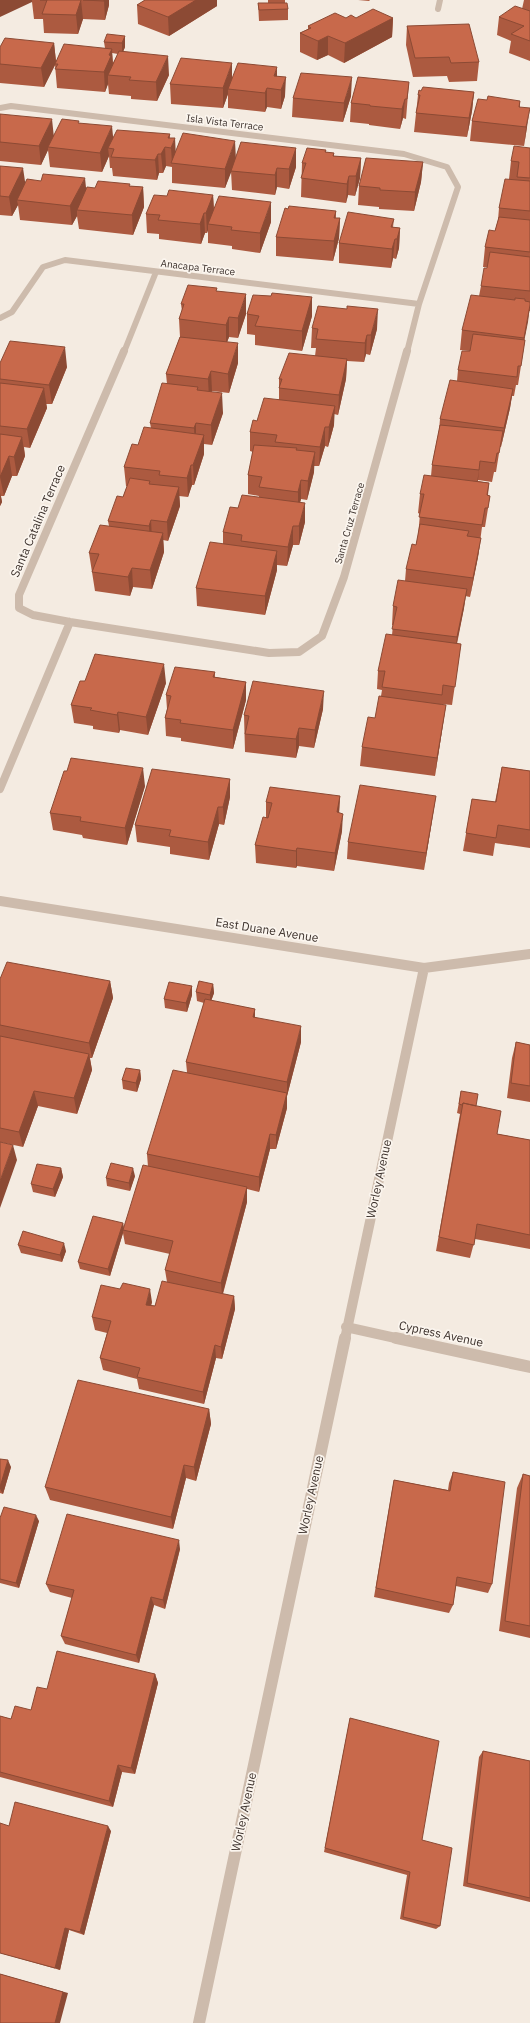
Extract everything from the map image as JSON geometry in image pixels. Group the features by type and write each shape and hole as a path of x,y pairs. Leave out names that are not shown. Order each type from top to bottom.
{"street":[{"path":"438,8 440,0"},
{"name":"Isla Vista Terrace","path":"0,108 19,107 404,154 447,167"},
{"name":"Santa Cruz Terrace","path":"70,622 269,653 299,652 322,636 344,577 402,372 419,304 458,187 447,167"},
{"name":"Anacapa Terrace","path":"0,318 12,312 43,267 65,260 419,304"},
{"name":"Santa Catalina Terrace","path":"70,622 33,615 19,608 19,595 114,377 156,272"},
{"path":"0,789 70,622"},
{"name":"East Duane Avenue","path":"0,901 424,968 530,954"},
{"name":"Worley Avenue","path":"202,2022 346,1327 424,968"},
{"name":"Cypress Avenue","path":"346,1327 530,1367"}],"building":[{"path":"47,0 81,0 76,15 42,14"},
{"path":"83,0 104,0 104,1"},
{"path":"145,0 196,0 168,17 137,5"},
{"path":"258,3 287,3 288,9 259,10"},
{"path":"515,6 530,11 530,41 511,34 524,26 499,17"},
{"path":"373,9 393,18 345,43 328,36 318,41 300,33 311,28 308,26 335,13 346,18 351,15 356,18"},
{"path":"469,24 479,62 451,63 449,57 415,58 407,26"},
{"path":"107,34 125,36 122,43 104,42"},
{"path":"5,38 54,43 41,68 0,64 0,47"},
{"path":"64,44 112,49 109,55 111,56 104,72 55,69 58,64 55,64"},
{"path":"119,51 168,56 156,82 129,80 131,77 108,75"},
{"path":"181,58 232,63 223,88 170,84"},
{"path":"238,63 277,67 274,76 286,77 281,90 267,88 265,93 228,89"},
{"path":"301,73 352,77 344,103 293,98"},
{"path":"358,77 409,82 407,99 405,99 402,109 351,103"},
{"path":"423,87 474,92 469,118 416,113 420,95 418,95 419,90 421,91"},
{"path":"488,96 520,101 519,107 530,108 526,127 472,121 478,99 487,100"},
{"path":"0,114 52,119 39,146 0,142"},
{"path":"62,119 79,121 78,123 112,126 100,153 48,147"},
{"path":"117,130 170,134 168,138 175,138 171,148 165,147 161,154 158,154 155,160 111,157 114,149 108,148"},
{"path":"183,133 235,141 225,169 171,163"},
{"path":"241,142 296,148 289,169 277,168 275,175 231,171"},
{"path":"514,146 530,148 530,178 517,177 519,162 511,161"},
{"path":"307,148 326,150 325,152 334,153 333,156 361,158 356,176 349,176 347,184 301,178 306,163 302,163"},
{"path":"366,158 423,162 415,192 380,190 380,188 359,186"},
{"path":"0,166 23,168 9,197 0,196"},
{"path":"43,174 85,178 70,206 17,200 27,179 41,181"},
{"path":"505,179 530,181 530,211 499,208"},
{"path":"98,181 130,184 129,186 143,187 132,215 77,210 87,187 95,188"},
{"path":"169,190 213,195 200,224 158,220 160,215 146,214 154,195 167,196"},
{"path":"219,196 271,202 260,233 231,230 232,227 208,224"},
{"path":"289,206 336,211 334,218 340,218 334,241 276,237 285,208 288,209"},
{"path":"348,212 394,219 391,227 400,228 392,249 339,243"},
{"path":"499,217 530,220 530,252 485,247 489,230 495,231"},
{"path":"490,252 530,257 530,291 481,286 484,268 487,268"},
{"path":"188,285 217,288 216,291 246,294 238,318 229,317 226,325 179,319 184,304 181,304"},
{"path":"272,293 312,297 302,331 255,326 259,316 247,314 253,295 271,296"},
{"path":"471,295 515,300 515,298 525,299 525,301 530,302 524,338 462,330"},
{"path":"318,306 347,309 347,306 378,309 371,335 367,335 365,343 316,339 318,329 312,328"},
{"path":"473,334 525,340 521,366 518,366 517,377 458,370 462,351 470,351"},
{"path":"180,337 238,343 228,374 211,371 208,379 166,374"},
{"path":"10,341 65,347 49,385 0,379 0,363"},
{"path":"289,353 347,359 339,395 279,388 282,379 279,379"},
{"path":"450,380 513,389 504,428 440,419"},
{"path":"0,383 44,388 27,429 0,426"},
{"path":"162,383 198,387 197,390 222,393 211,425 196,423 194,428 150,423"},
{"path":"264,398 335,406 329,427 325,427 320,447 275,442 277,435 250,432 253,420 257,421"},
{"path":"440,425 503,431 499,453 497,453 495,463 480,461 479,470 432,465"},
{"path":"144,427 204,435 187,478 159,475 160,471 124,467 132,444 138,445"},
{"path":"0,434 22,437 14,457 9,456 0,477"},
{"path":"254,445 297,448 296,450 315,452 308,481 301,480 298,492 259,487 262,477 248,475"},
{"path":"424,475 489,483 487,495 490,496 488,508 485,508 482,525 419,517 424,494 420,494"},
{"path":"130,478 150,481 149,484 179,487 167,522 151,520 149,526 108,521 117,496 123,497"},
{"path":"242,495 305,503 299,526 293,526 288,547 241,541 242,535 223,532 230,507 238,508"},
{"path":"420,524 469,531 467,536 481,538 473,578 406,569 412,544 416,545"},
{"path":"100,525 163,533 150,570 132,568 128,577 92,572 99,554 89,553"},
{"path":"210,542 277,551 265,596 196,588"},
{"path":"398,580 467,589 457,637 392,629 397,607 393,606"},
{"path":"386,634 461,644 455,687 443,685 442,695 382,687 385,671 378,671"},
{"path":"95,654 164,664 146,717 118,712 117,715 90,710 92,708 71,705 80,681 85,681"},
{"path":"175,667 215,672 213,677 246,682 233,730 180,723 181,720 165,718 171,696 166,695"},
{"path":"253,681 324,691 315,730 299,728 296,739 245,734 249,716 244,715"},
{"path":"379,696 446,705 437,758 362,747 368,717 375,718"},
{"path":"71,758 143,768 125,828 80,821 81,817 50,813 64,771 67,771"},
{"path":"502,767 530,771 530,830 498,825 496,838 466,833 472,799 496,802"},
{"path":"152,769 230,779 223,807 218,807 208,842 169,836 171,830 135,825"},
{"path":"360,785 436,796 426,853 348,842"},
{"path":"270,787 340,796 337,812 343,814 335,853 297,848 296,851 255,845 263,817 268,818 272,803 266,802"},
{"path":"7,962 110,981 89,1043 0,1025 0,979"},
{"path":"199,981 213,984 210,995 196,992"},
{"path":"169,982 192,986 186,1003 164,999"},
{"path":"205,999 255,1009 253,1017 301,1026 287,1082 186,1062"},
{"path":"0,1036 89,1054 74,1098 34,1091 19,1132 0,1128"},
{"path":"516,1042 530,1045 530,1086 511,1083"},
{"path":"126,1068 140,1070 136,1083 122,1080"},
{"path":"173,1070 287,1093 276,1135 270,1134 259,1177 147,1154"},
{"path":"461,1091 478,1094 476,1106 463,1103 462,1105 459,1104"},
{"path":"463,1103 501,1111 497,1134 530,1140 530,1235 477,1224 474,1245 439,1237"},
{"path":"0,1142 13,1145 0,1181"},
{"path":"111,1163 133,1168 129,1183 106,1178"},
{"path":"37,1164 61,1168 53,1189 31,1184"},
{"path":"143,1165 247,1187 221,1283 165,1270 173,1241 123,1230"},
{"path":"93,1216 123,1223 108,1269 78,1262"},
{"path":"23,1231 64,1243 60,1255 18,1245"},
{"path":"162,1281 234,1296 221,1347 215,1345 203,1392 137,1377 140,1368 100,1358 111,1321 92,1317 101,1285 120,1289 123,1283 150,1289 146,1305 155,1306"},
{"path":"78,1380 209,1409 194,1467 184,1465 171,1517 45,1487"},
{"path":"0,1459 8,1460 0,1487"},
{"path":"453,1472 505,1482 492,1584 457,1577 453,1605 376,1588 394,1480 450,1491"},
{"path":"523,1474 530,1476 530,1626 505,1621"},
{"path":"4,1507 36,1515 16,1583 0,1579 0,1518"},
{"path":"67,1514 179,1540 163,1600 151,1597 136,1655 61,1636 74,1590 46,1584"},
{"path":"57,1651 155,1674 131,1768 118,1765 109,1801 0,1772 0,1716 11,1719 15,1706 31,1710 37,1687 47,1689"},
{"path":"350,1718 439,1741 422,1840 452,1848 440,1926 403,1917 410,1872 325,1848"},
{"path":"483,1751 530,1761 530,1898 467,1883"},
{"path":"15,1802 108,1826 80,1932 65,1928 55,1968 0,1953 0,1823 9,1826"},
{"path":"0,1974 63,1992 55,2023 0,2023"}]}
